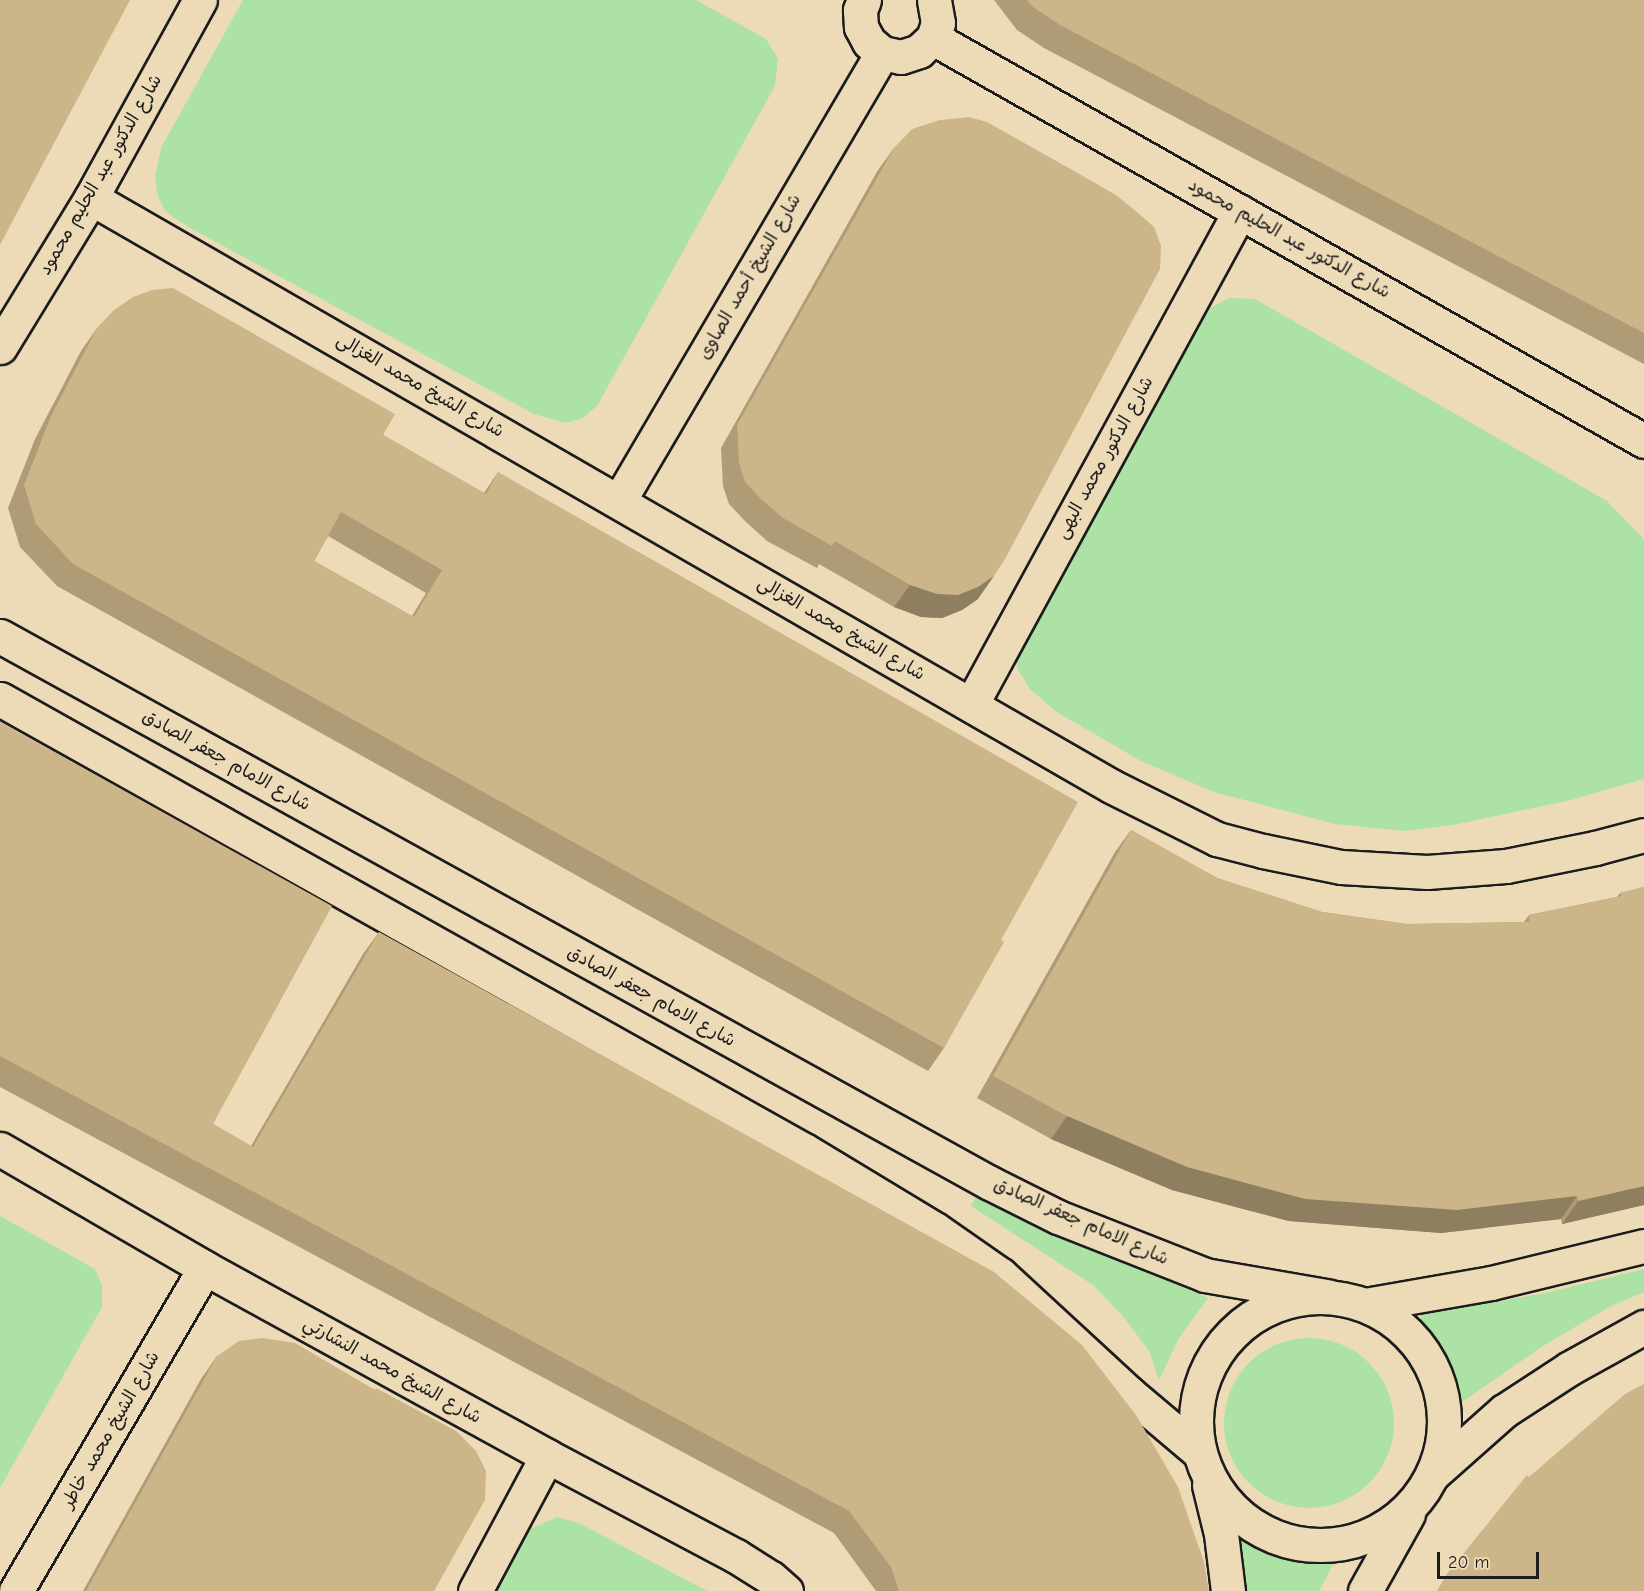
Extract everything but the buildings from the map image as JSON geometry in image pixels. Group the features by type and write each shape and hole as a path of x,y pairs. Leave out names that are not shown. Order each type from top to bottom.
{"street":[{"name":"شارع الدكتور عبد الحليم محمود","path":"0,347 92,198 200,0"},
{"path":"864,0 860,10 861,27 868,42 882,53 901,57 919,51 933,38 938,23 934,0"},
{"name":"شارع الدكتور عبد الحليم محمود","path":"933,38 1644,441"},
{"name":"شارع الشيخ أحمد الصاوى","path":"619,501 882,53"},
{"name":"شارع الشيخ محمد الغزالى","path":"92,198 1111,786 1217,839 1341,867 1427,872 1506,866 1595,848 1644,835"},
{"name":"شارع الدكتور محمد البهى","path":"971,705 1240,211"},
{"name":"شارع الامام جعفر الصادق","path":"0,636 909,1140 1058,1217 1205,1275 1327,1296 1365,1305"},
{"path":"0,699 794,1144 935,1229 1001,1275 1203,1463 1231,1508 1265,1533 1305,1545 1347,1543 1385,1527 1504,1411 1570,1368 1644,1327"},
{"name":"شارع الشيخ محمد النشارتي","path":"0,1149 205,1268 547,1456 736,1556 771,1578 786,1591"},
{"path":"1365,1305 1491,1283 1644,1246"},
{"name":"شارع الشيخ محمد خاطر","path":"16,1591 205,1268"},
{"path":"1228,1591 1221,1534 1203,1463 1195,1413 1203,1375 1223,1342 1252,1316 1288,1300 1327,1296"},
{"path":"1365,1305 1400,1325 1427,1356 1442,1394 1444,1434 1425,1487 1365,1591"},
{"path":"475,1591 547,1456"}],"green space":[{"path":"243,0 696,0 766,39 778,59 775,86 597,406 583,418 565,423 534,414 188,227 165,211 158,197 155,178 161,148"},
{"path":"1229,298 1255,299 1607,501 1644,539 1644,779 1571,800 1453,825 1404,831 1335,824 1214,792 1141,761 1055,711 1029,688 1017,668 1017,638 1194,323 1210,308"},
{"path":"978,1192 1072,1241 1208,1298 1179,1338 1159,1380 1149,1351 1122,1315 1093,1285 971,1206"},
{"path":"0,1216 95,1269 102,1285 102,1307 0,1488"},
{"path":"1644,1269 1644,1292 1611,1306 1543,1346 1452,1409 1441,1362 1419,1314 1541,1294"},
{"path":"1309,1338 1342,1344 1369,1363 1388,1390 1394,1423 1388,1456 1369,1483 1342,1502 1309,1508 1276,1502 1249,1483 1230,1456 1224,1423 1230,1390 1249,1363 1276,1344"},
{"path":"557,1517 579,1523 707,1591 494,1591 530,1529"},
{"path":"1237,1540 1310,1564 1334,1563 1319,1591 1241,1591"}]}
